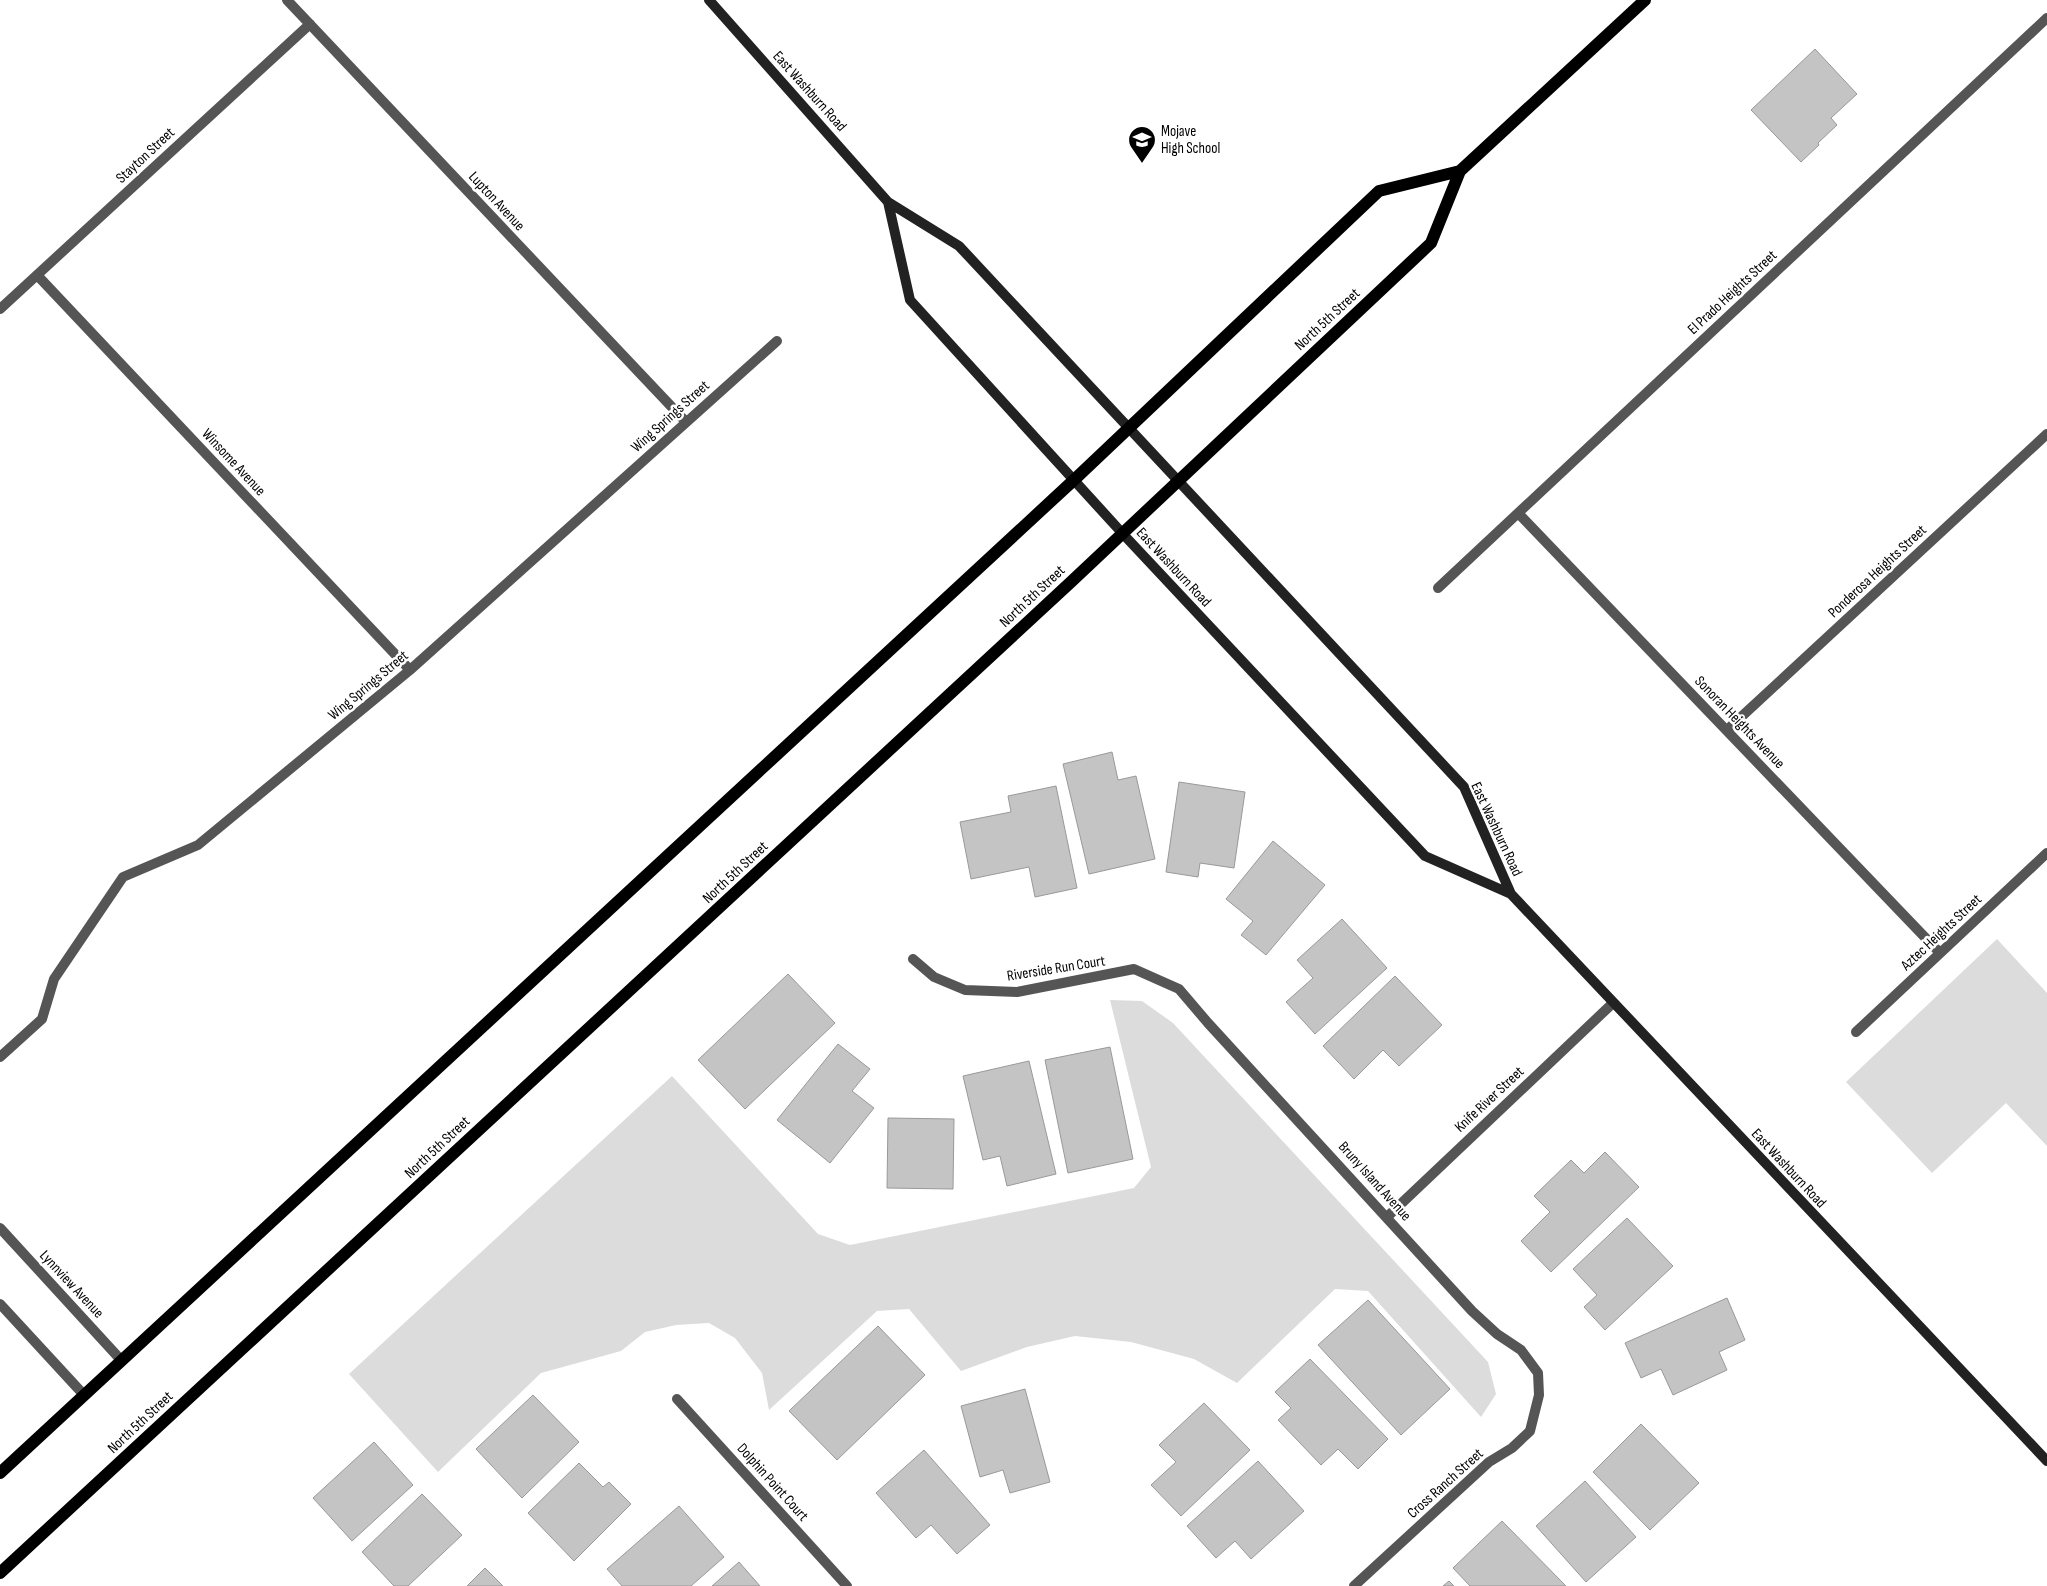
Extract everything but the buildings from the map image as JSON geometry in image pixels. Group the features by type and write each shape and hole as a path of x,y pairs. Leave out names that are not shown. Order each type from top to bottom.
{"main road":[{"name":"North 5th Street","path":"0,1573 1179,482 1431,243 1460,171 1645,0"},
{"name":"North 5th Street","path":"0,1473 1130,428 1379,191 1460,171"}],"street":[{"name":"Lupton Avenue","path":"286,0 686,422"},
{"name":"East Washburn Road","path":"709,0 888,202 959,246 1464,787 1510,894 2047,1461"},
{"name":"El Prado Heights Street","path":"1438,588 2047,18"},
{"name":"Stayton Street","path":"0,308 310,24"},
{"name":"East Washburn Road","path":"888,202 910,300 1075,479 1123,534 1425,856 1510,894"},
{"name":"Winsome Avenue","path":"37,274 410,670"},
{"name":"Wing Springs Street","path":"0,1057 42,1019 54,979 124,877 198,845 410,670 777,341"},
{"name":"Ponderosa Heights Street","path":"1727,730 2047,434"},
{"name":"Sonoran Heights Avenue","path":"1518,513 1940,954"},
{"name":"Aztec Heights Street","path":"1856,1032 2047,853"},
{"name":"Riverside Run Court","path":"912,959 934,977 965,990 1017,992 1134,969 1179,988"},
{"name":"Bruny Island Avenue","path":"1179,988 1208,1024 1472,1311 1497,1334 1521,1350 1538,1374 1540,1395"},
{"name":"Knife River Street","path":"1387,1217 1613,1003"},
{"name":"Lynnview Avenue","path":"0,1228 122,1360"},
{"path":"0,1304 84,1395"},
{"name":"Cross Ranch Street","path":"1354,1586 1489,1462 1512,1448 1530,1431 1540,1395"},
{"name":"Dolphin Point Court","path":"677,1399 847,1586"}],"shaded area":[{"path":"1997,939 2047,993 2047,1146 2006,1103 1932,1173 1846,1082"},
{"path":"1110,1000 1142,1001 1173,1023 1488,1362 1496,1394 1481,1417 1368,1291 1335,1289 1237,1383 1194,1359 1131,1342 1075,1336 1027,1347 961,1371 909,1309 877,1311 769,1410 762,1373 735,1338 709,1323 676,1325 645,1332 621,1351 541,1373 438,1472 349,1374 672,1076 818,1234 850,1245 1134,1188 1151,1167"}],"place":[{"name":"Mojave High School","path":"1142,164"}]}
